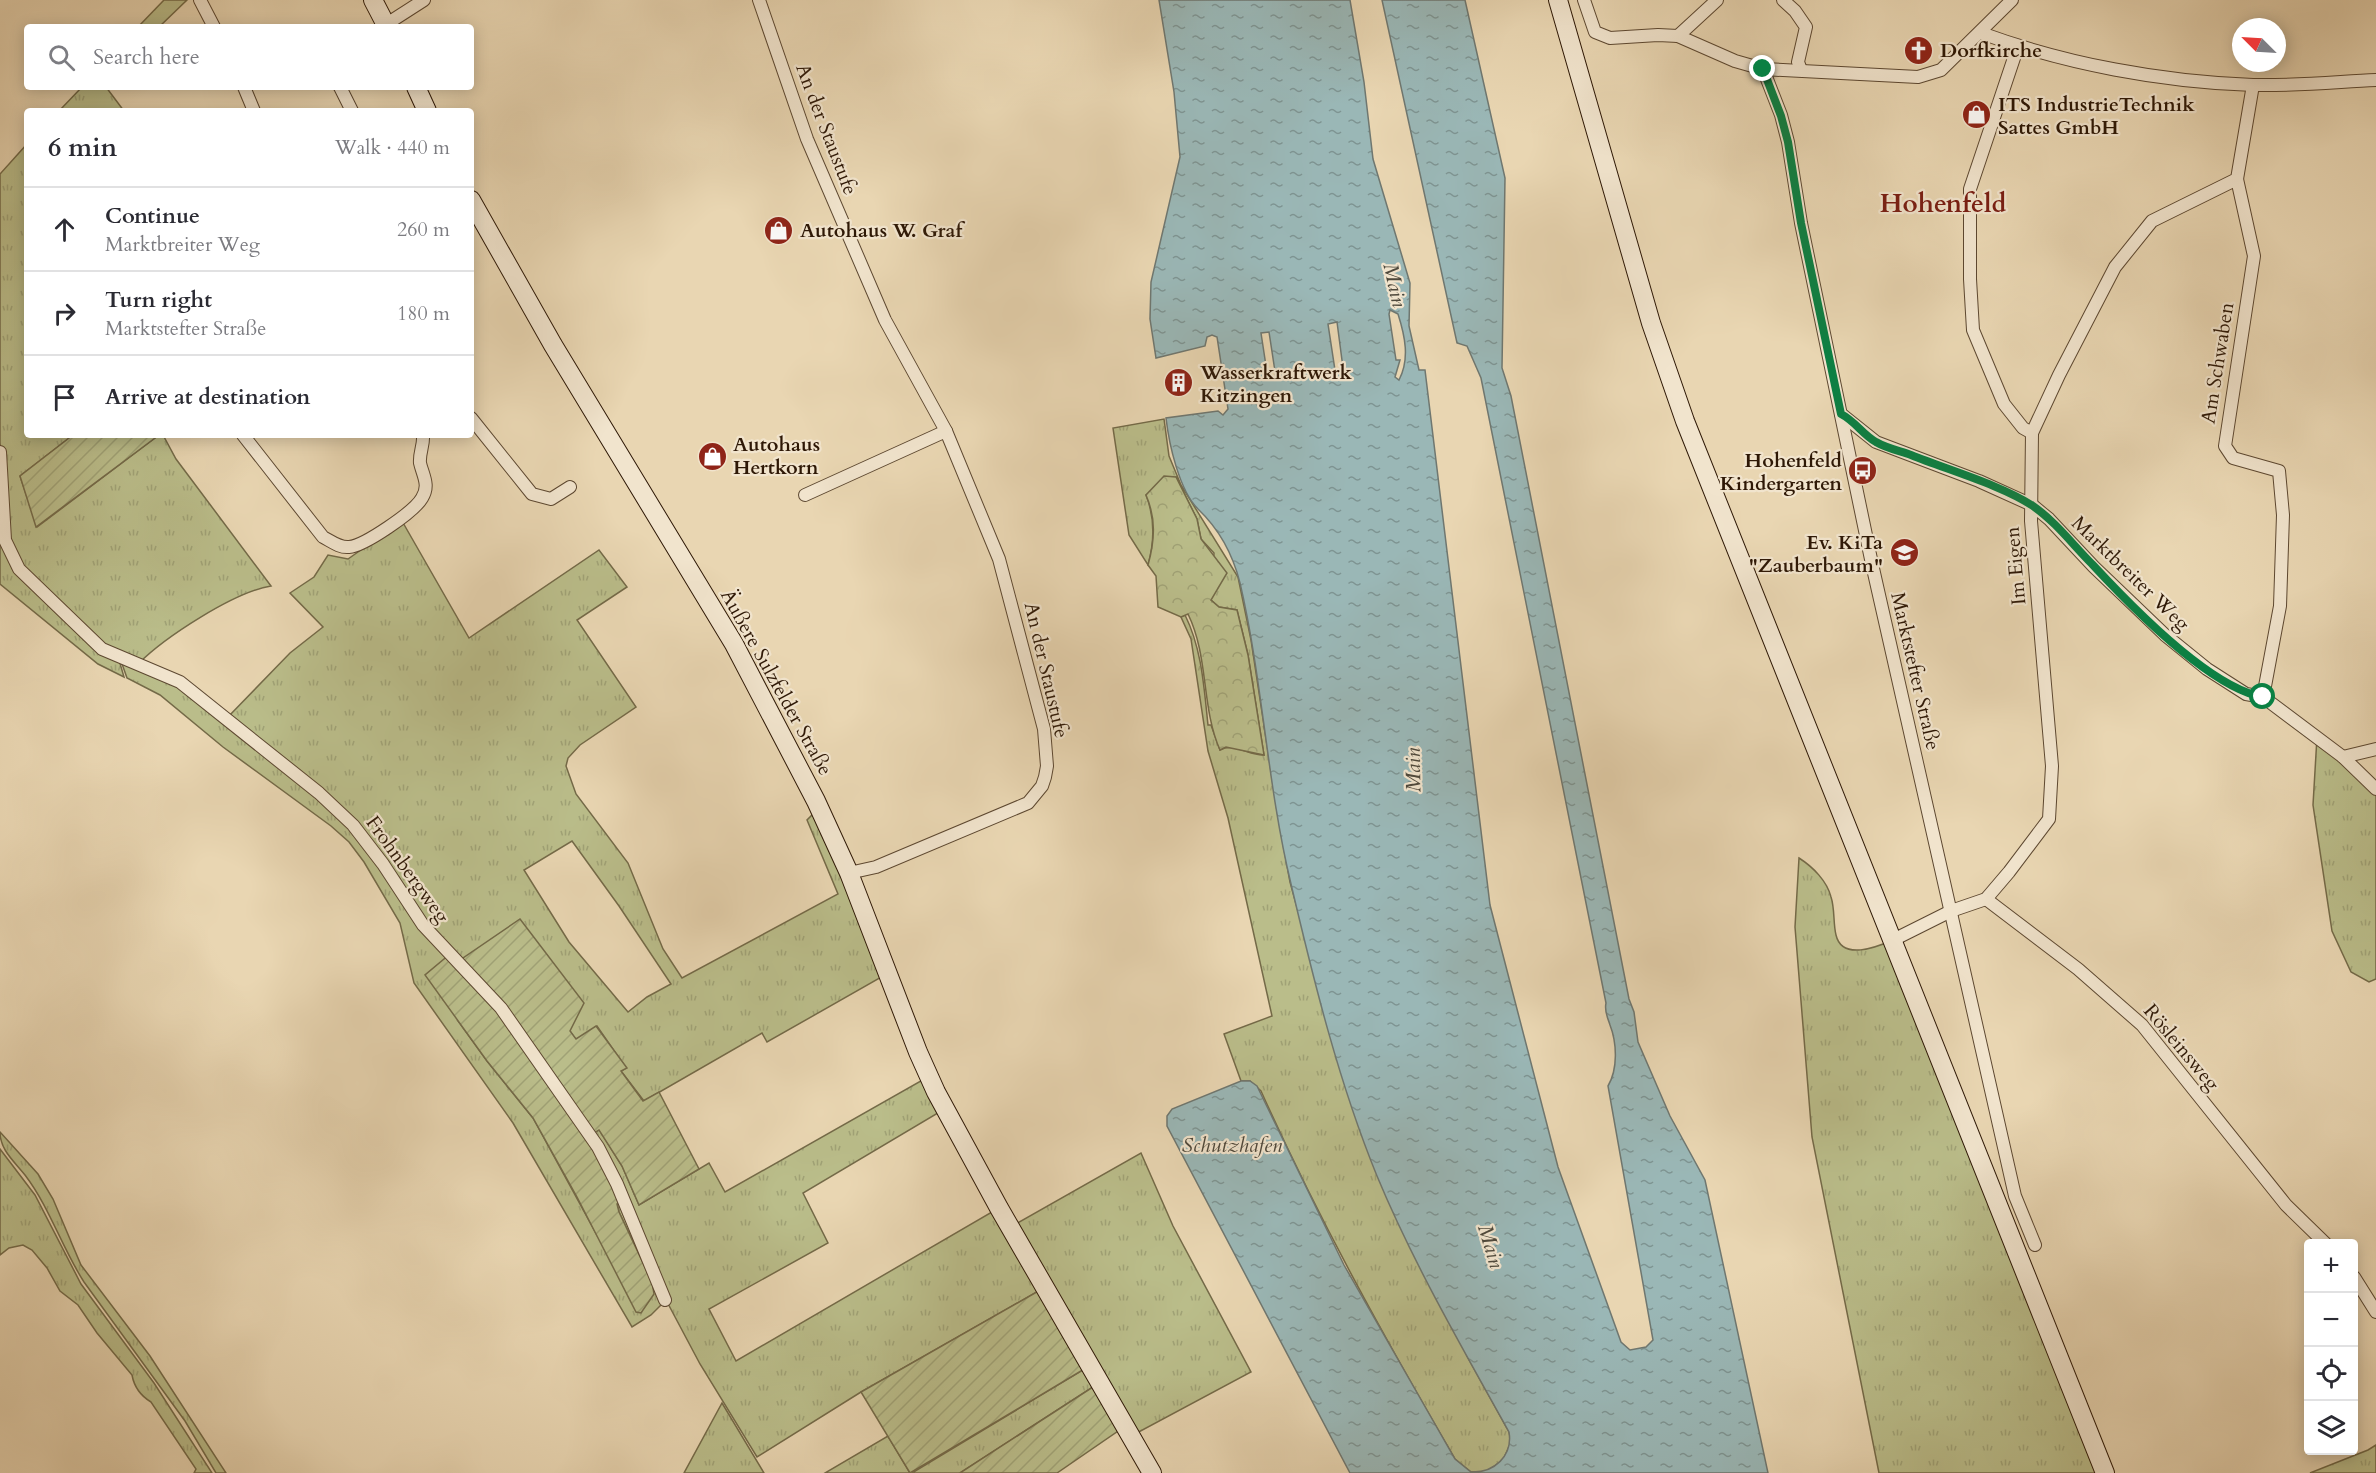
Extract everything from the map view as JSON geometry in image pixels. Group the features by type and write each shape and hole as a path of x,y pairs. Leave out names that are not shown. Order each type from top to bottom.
{"main road":[{"path":"374,0 384,24"},
{"path":"1558,0 1650,323 1690,432 2105,1473"},
{"path":"417,90 426,108"},
{"name":"Äußere Sulzfelder Straße","path":"474,205 553,345 734,644 816,801 849,873 918,1052 999,1208 1152,1473"}],"street":[{"path":"200,0 212,24"},
{"path":"388,24 424,0"},
{"name":"An der Staustufe","path":"759,0 812,149 885,320 946,431 999,559 1044,729 1047,765 1045,777 1035,795 1016,809 876,867 849,873"},
{"path":"1584,0 1595,32 1610,38 1658,34 1678,36 1735,61 1763,69 1918,77 1941,70 2012,0"},
{"path":"1678,36 1717,0"},
{"path":"1783,0 1795,11 1806,27 1798,62 1801,70"},
{"path":"1981,33 2018,46 2084,62 2179,78 2253,85 2376,80"},
{"path":"2018,46 1970,189 1970,279 1974,330 2004,404 2023,428 2032,433"},
{"name":"Marktstefter Straße","path":"1763,69 1781,116 1788,142 1801,223 1874,576 2015,1196 2035,1245"},
{"path":"2237,179 2253,85"},
{"path":"247,90 253,108"},
{"path":"342,90 350,108"},
{"name":"Im Eigen","path":"1986,899 2049,819 2052,766 2032,533 2032,433 2115,267 2152,221 2237,179"},
{"name":"Am Schwaben","path":"2237,179 2254,256 2225,446 2233,458 2279,471 2283,515 2280,606 2263,697"},
{"name":"Marktbreiter Weg","path":"1841,414 1850,418 1876,442 1978,481 2032,505 2049,519 2094,567 2164,635 2207,669 2236,688 2246,694 2263,697 2343,757 2376,789"},
{"path":"474,422 532,494 550,499 570,487"},
{"path":"805,495 946,431"},
{"path":"245,438 323,537 336,545 348,548 363,543 414,508 422,498 426,486 420,463 423,438"},
{"name":"Frohnbergweg","path":"0,452 5,540 19,569 102,649 180,682 319,793 353,825 383,864 423,925 501,1008 598,1147 617,1184 665,1300"},
{"path":"2343,757 2376,749"},
{"path":"1893,940 1951,911 1986,899"},
{"name":"Rösleinsweg","path":"1986,899 2078,969 2142,1025 2286,1205 2321,1239"},
{"path":"2358,1283 2376,1312"}],"green space":[{"path":"164,0 187,0 162,24 141,24"},
{"path":"79,90 108,90 122,108 62,108"},
{"path":"24,147 24,438 69,438 20,476 37,527 155,438 165,438 176,459 271,586 238,597 201,617 165,641 138,664 119,660 124,677 98,664 0,584 0,466 3,462 0,443 0,174"},
{"path":"1164,419 1169,456 1181,485 1238,577 1251,640 1290,882 1350,1100 1467,1356 1509,1432 1511,1442 1503,1460 1486,1472 1471,1472 1455,1459 1353,1278 1261,1091 1250,1081 1241,1081 1224,1034 1272,1016 1228,818 1208,751 1191,639 1181,617 1185,615 1195,641 1208,725 1211,725 1220,750 1237,748 1264,755 1248,655 1237,610 1219,607 1211,600 1214,553 1201,539 1197,519 1176,477 1146,495 1153,529 1148,565 1129,535 1113,428"},
{"path":"69,438 155,438 36,527 20,476"},
{"path":"1164,476 1176,477 1197,519 1201,539 1227,573 1211,600 1219,607 1237,610 1248,655 1264,755 1226,747 1220,750 1210,717 1195,630 1188,614 1181,617 1158,607 1156,576 1148,565 1153,529 1152,512 1146,495"},
{"path":"402,521 469,638 599,550 627,587 577,620 636,707 580,745 568,758 566,766 576,794 628,863 663,949 682,978 838,894 807,820 816,811 885,975 767,1042 762,1033 644,1101 621,1071 626,1068 597,1026 576,1040 570,1031 458,1021 533,1118 598,1237 652,1282 619,1212 617,1204 624,1202 590,1135 599,1129 622,1166 639,1205 709,1163 725,1192 926,1078 943,1110 803,1193 828,1243 709,1309 736,1361 997,1209 1042,1289 861,1392 757,1457 700,1364 666,1300 651,1315 632,1327 513,1123 414,983 400,923 364,862 349,842 331,826 223,747 160,695 127,678 121,661 169,678 226,719 290,653 323,627 290,593 314,577 328,555 348,559","holes":["572,841 671,984 647,997 628,1012 569,942 524,870"]},
{"path":"2317,737 2376,789 2376,979 2369,982 2351,972 2332,931 2313,805"},
{"path":"1799,858 1819,875 1826,885 1833,906 1836,935 1845,948 1861,950 1893,940 2105,1473 1879,1473 1812,1137 1795,927"},
{"path":"520,919 584,1003 570,1031 576,1039 596,1026 627,1068 621,1071 643,1101 659,1092 699,1169 639,1205 622,1166 599,1130 589,1136 624,1202 617,1204 619,1212 652,1282 654,1294 641,1313 636,1312 577,1197 533,1118 487,1061 425,975 450,954 457,962"},
{"path":"0,1132 38,1174 53,1199 81,1265 150,1356 226,1473 216,1473 185,1421 84,1282 34,1188 5,1150"},
{"path":"0,1149 35,1195 81,1284 154,1383 212,1473 194,1473 196,1469 151,1402 138,1390 132,1375 97,1333 78,1305 60,1291 47,1268 32,1250 23,1245 9,1248 0,1255"},
{"path":"1141,1153 1173,1226 1251,1372 1135,1434 1014,1225"},
{"path":"1042,1289 1086,1368 910,1473 861,1392"},
{"path":"1086,1368 1096,1385 960,1473 912,1473"},
{"path":"1096,1385 1121,1429 1057,1473 960,1473"},
{"path":"722,1403 764,1473 684,1473"},
{"path":"888,1436 910,1473 825,1473"},
{"path":"2376,1445 2376,1473 2310,1473 2358,1455"}],"water":[{"path":"1159,0 1350,0 1364,82 1373,159 1410,283 1409,326 1419,370 1425,370 1490,905 1558,1167 1621,1342 1630,1350 1646,1347 1653,1340 1608,1086 1614,1072 1614,1040 1606,1012 1481,378 1467,346 1457,343 1382,0 1465,0 1505,178 1502,368 1511,396 1629,999 1634,1012 1638,1042 1670,1116 1705,1180 1768,1473 1350,1473 1167,1126 1167,1116 1172,1109 1241,1081 1250,1081 1257,1086 1344,1265 1455,1459 1471,1472 1487,1470 1500,1461 1508,1449 1509,1432 1440,1306 1391,1209 1363,1141 1339,1069 1318,995 1283,847 1248,620 1240,583 1224,543 1185,490 1172,453 1166,418 1218,411 1223,415 1228,409 1217,337 1212,335 1207,337 1205,346 1156,358 1150,319 1151,282 1180,157 1174,92","holes":["1390,310 1398,314 1403,331 1405,356 1399,380 1395,377 1400,360 1396,360","1337,322 1343,368 1335,370 1328,324","1269,332 1276,378 1268,379 1261,333"]}],"place":[{"name":"Dorfkirche","path":"1919,50"},
{"name":"ITS IndustrieTechnik Sattes GmbH","path":"1977,115"},
{"name":"Autohaus W. Graf","path":"779,230"},
{"name":"Wasserkraftwerk Kitzingen","path":"1179,383"},
{"name":"Autohaus Hertkorn","path":"712,456"},
{"name":"Hohenfeld Kindergarten","path":"1863,471"},
{"name":"Ev. KiTa \"Zauberbaum\"","path":"1904,553"}],"district":[{"name":"Hohenfeld","path":"1943,203"}],"route":[{"path":"1763,69 1781,116 1788,142 1801,223 1841,414 1850,418 1876,442 1978,481 2032,505 2049,519 2094,567 2164,635 2207,669 2246,694 2263,697"}],"water label":[{"name":"Main","path":"1395,285"},
{"name":"Main","path":"1413,770"},
{"name":"Schutzhafen","path":"1232,1145"},
{"name":"Main","path":"1491,1246"}]}
